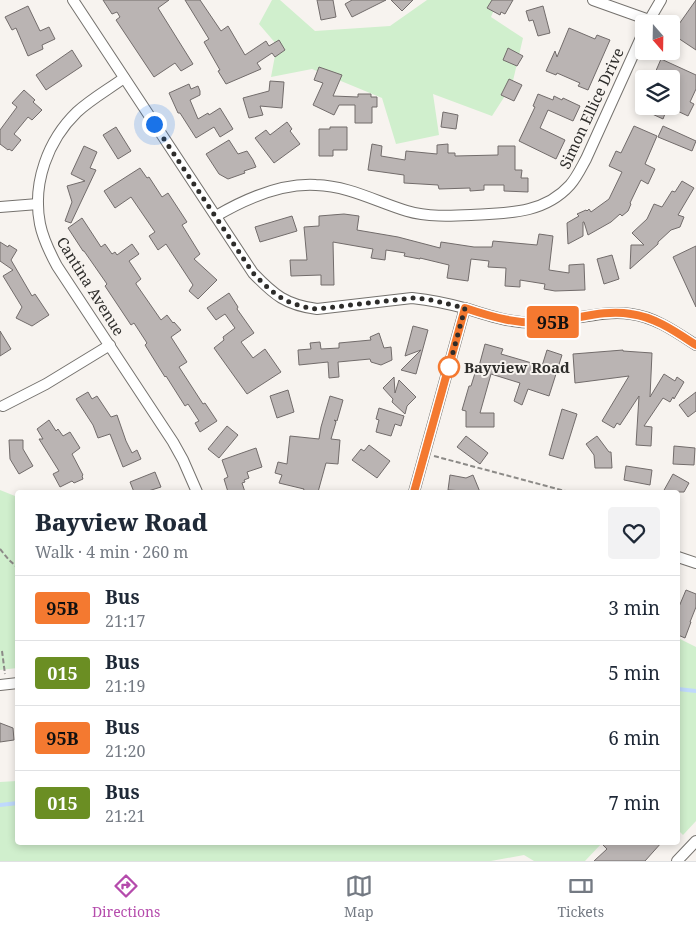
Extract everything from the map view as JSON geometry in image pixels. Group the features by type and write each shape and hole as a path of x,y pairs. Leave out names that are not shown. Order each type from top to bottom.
{"street":[{"path":"73,0 253,273 268,289 288,302 302,307 317,309 412,298 427,299 500,319 527,323 547,322 598,314 631,314 651,319 696,345"},
{"path":"593,0 635,17"},
{"path":"652,15 661,0"},
{"name":"Simon Ellice Drive","path":"216,216 245,200 260,195 302,185 315,184 340,188 408,212 429,215 512,213 526,211 539,206 562,192 578,173 635,51"},
{"name":"Cantina Avenue","path":"124,78 78,111 55,139 49,150 42,173 38,204 40,224 50,253 67,282 173,442 184,460 196,490"},
{"path":"0,206 38,204"},
{"path":"415,490 465,308"},
{"path":"3,406 46,384 110,345"},
{"path":"680,558 696,563"},
{"path":"0,685 15,683"},
{"path":"677,861 696,841"}],"path":[{"path":"434,456 562,490"},
{"path":"0,549 15,565"},
{"path":"2,652 6,675"}],"green space":[{"path":"272,0 280,0 315,31 390,26 427,0 498,0 491,17 523,38 512,85 492,116 433,94 439,135 396,144 382,98 312,69 271,77 277,45 259,24"},
{"path":"0,490 15,496 15,668 0,670"},
{"path":"680,639 696,647 696,821 683,835 680,832"},
{"path":"15,781 15,845 600,845 585,861 534,861 524,855 491,861 0,861 0,782"}],"building":[{"path":"103,0 169,0 158,8 193,64 181,71 175,63 154,77 116,20 120,17 117,12 112,14"},
{"path":"185,0 200,0 221,31 228,26 245,55 266,41 269,46 279,40 285,50 275,57 272,53 257,63 261,69 226,84 204,42 209,39"},
{"path":"317,0 333,0 336,17 321,20"},
{"path":"352,0 386,0 352,17 345,4"},
{"path":"391,0 413,0 402,11"},
{"path":"492,0 513,0 505,14 501,12 500,15 487,8"},
{"path":"696,0 696,50 680,39 680,23"},
{"path":"28,6 40,31 49,27 55,39 42,45 43,49 28,56 16,28 12,30 5,17"},
{"path":"543,6 550,33 538,36 533,20 529,21 526,11"},
{"path":"569,28 595,39 597,35 610,40 588,90 578,86 580,83 557,73 556,75 546,71 555,51 557,57"},
{"path":"508,48 523,56 517,66 503,60"},
{"path":"72,50 82,66 46,90 36,75"},
{"path":"661,60 663,60 696,75 696,89 690,102 694,104 688,116 680,112 680,70 656,70"},
{"path":"319,67 342,75 333,96 358,97 358,94 371,94 371,97 377,97 377,107 372,107 372,123 355,123 355,105 339,105 334,115 313,105 323,83 314,80"},
{"path":"509,79 522,85 514,101 501,95"},
{"path":"270,81 284,82 282,108 260,106 263,115 249,118 243,98 269,91"},
{"path":"189,84 191,89 198,86 200,91 200,95 190,100 198,119 220,108 233,129 220,137 214,127 196,138 180,113 178,113 169,93"},
{"path":"24,90 42,110 32,120 28,117 14,134 21,140 12,151 0,144 0,130 17,107 12,103"},
{"path":"538,94 553,100 554,96 562,100 563,98 580,106 573,121 548,110 540,128 565,140 556,159 519,141 535,107 533,106"},
{"path":"443,112 458,115 456,129 441,127"},
{"path":"654,115 665,115 663,119"},
{"path":"287,122 292,129 290,131 300,144 274,163 255,138 266,130 270,135"},
{"path":"634,126 657,136 645,164 655,169 648,184 641,180 628,211 622,216 620,214 611,222 588,235 583,222 583,236 568,244 567,223 579,216 577,214 589,209 591,212 609,199 622,172 609,166 616,151 621,153"},
{"path":"663,126 696,141 692,151 658,137"},
{"path":"116,127 131,151 118,159 103,135"},
{"path":"330,127 347,127 347,150 333,150 333,156 319,156 319,129 330,129"},
{"path":"229,140 238,154 247,151 256,167 228,179 219,174 206,154"},
{"path":"372,144 382,146 381,156 405,160 406,151 437,154 437,145 448,144 448,153 455,153 455,156 498,155 498,146 515,146 515,170 522,170 521,178 528,178 528,192 504,191 504,185 484,185 484,190 470,191 470,188 439,189 438,185 404,183 404,175 368,170"},
{"path":"84,146 97,152 90,168 96,170 71,223 65,221 72,202 67,186 85,181 71,174"},
{"path":"140,168 147,178 149,177 162,197 168,193 187,222 182,225 200,254 194,259 217,280 198,299 189,291 193,285 166,244 158,250 149,236 155,232 131,197 115,208 104,191"},
{"path":"682,181 694,188 678,215 684,217 680,227 671,230 630,269 631,245 644,245 632,233 647,219 654,204 662,207 672,191 675,192"},
{"path":"344,214 359,216 357,230 398,237 440,248 441,242 474,247 492,247 493,241 537,245 539,234 553,236 549,270 569,273 569,265 584,264 585,290 555,291 544,289 545,284 520,280 520,287 505,286 506,268 488,267 489,261 471,259 468,281 447,278 449,265 404,256 405,253 386,250 385,260 371,258 373,249 333,242 334,285 321,285 321,275 291,276 290,260 307,260 304,227 319,226 319,216"},
{"path":"292,216 297,231 260,242 255,227"},
{"path":"82,218 101,247 105,244 112,254 115,252 117,255 132,244 139,254 129,261 141,279 136,284 161,320 167,315 181,330 171,337 187,362 179,367 203,404 205,403 217,421 200,432 195,423 199,421 188,404 185,406 165,377 134,323 131,325 105,286 107,284 68,228"},
{"path":"0,242 17,250 11,260 32,296 35,294 49,315 32,326 16,318 22,307 3,276 13,270 0,261"},
{"path":"696,246 696,307 673,257"},
{"path":"612,255 619,279 604,284 597,259"},
{"path":"229,293 238,307 237,309 254,333 241,342 253,358 265,349 281,372 247,394 214,348 224,340 223,337 235,328 225,314 216,320 207,308"},
{"path":"413,326 428,330 416,374 401,370 421,350 405,356"},
{"path":"0,331 11,349 0,356"},
{"path":"379,333 384,348 391,347 392,360 381,365 371,362 370,359 338,362 339,377 329,378 328,362 299,365 298,350 311,349 310,343 320,342 321,349 339,348 339,343 371,340 370,337"},
{"path":"485,344 503,349 501,354 542,366 547,350 562,355 549,396 528,389 522,405 514,401 520,383 491,374 480,413 494,413 494,427 466,427 466,411 462,410 469,386 471,386 476,370 478,370"},
{"path":"623,350 652,353 650,397 664,374 675,381 677,377 684,382 674,399 673,397 670,402 663,398 644,426 652,427 651,446 636,445 639,396 620,425 617,423 614,428 602,421 629,376 575,383 573,354"},
{"path":"394,377 395,393 399,380 416,397 407,406 405,414 392,402 393,399 383,388"},
{"path":"288,390 294,412 277,418 270,396"},
{"path":"88,392 92,399 97,396 111,417 117,415 132,453 137,450 141,459 123,467 110,434 98,438 93,425 76,399"},
{"path":"696,392 696,411 688,417 679,405"},
{"path":"330,396 343,400 337,421 334,420 336,422 331,439 340,440 338,464 326,463 319,490 304,490 279,483 282,475 275,473 278,462 287,464 290,436 319,439"},
{"path":"379,408 404,416 401,426 395,424 391,436 376,432 379,420 376,419"},
{"path":"562,409 577,414 563,459 549,455"},
{"path":"49,420 56,431 58,429 63,436 70,432 80,448 72,454 83,475 83,479 74,483 72,481 60,487 53,474 59,471 39,439 43,439 37,429"},
{"path":"227,426 238,435 219,458 208,449"},
{"path":"466,436 488,453 480,464 457,447"},
{"path":"597,436 609,452 611,452 612,468 595,468 594,455 586,444"},
{"path":"9,440 23,440 23,449 33,466 19,474 10,459"},
{"path":"369,445 390,461 377,478 352,460 361,449 364,451"},
{"path":"674,446 695,448 694,465 673,464"},
{"path":"256,448 262,467 247,472 249,478 242,483 244,490 227,490 224,479 228,477 222,460"},
{"path":"626,466 652,470 650,485 624,480"},
{"path":"155,472 161,487 151,490 133,490 130,482"},
{"path":"673,474 689,483 684,492 680,492 680,490 664,490"},
{"path":"450,475 466,478 473,475 479,490 448,490"},
{"path":"686,590 696,594 696,607 685,638 680,636 680,604"},
{"path":"0,723 13,728 14,740 0,742"},
{"path":"603,845 659,845 645,861 594,861 607,849"}],"waterway":[{"path":"680,689 696,691"},
{"path":"0,805 15,803"}],"bus line":[{"name":"95B","path":"415,490 465,308 500,319 527,323 547,322 598,314 631,314 651,319 696,345"}],"place":[{"name":"Bayview Road","path":"449,367"}],"route":[{"path":"154,124 253,273 268,289 288,302 302,307 317,309 412,298 427,299 465,308 449,367"}]}
